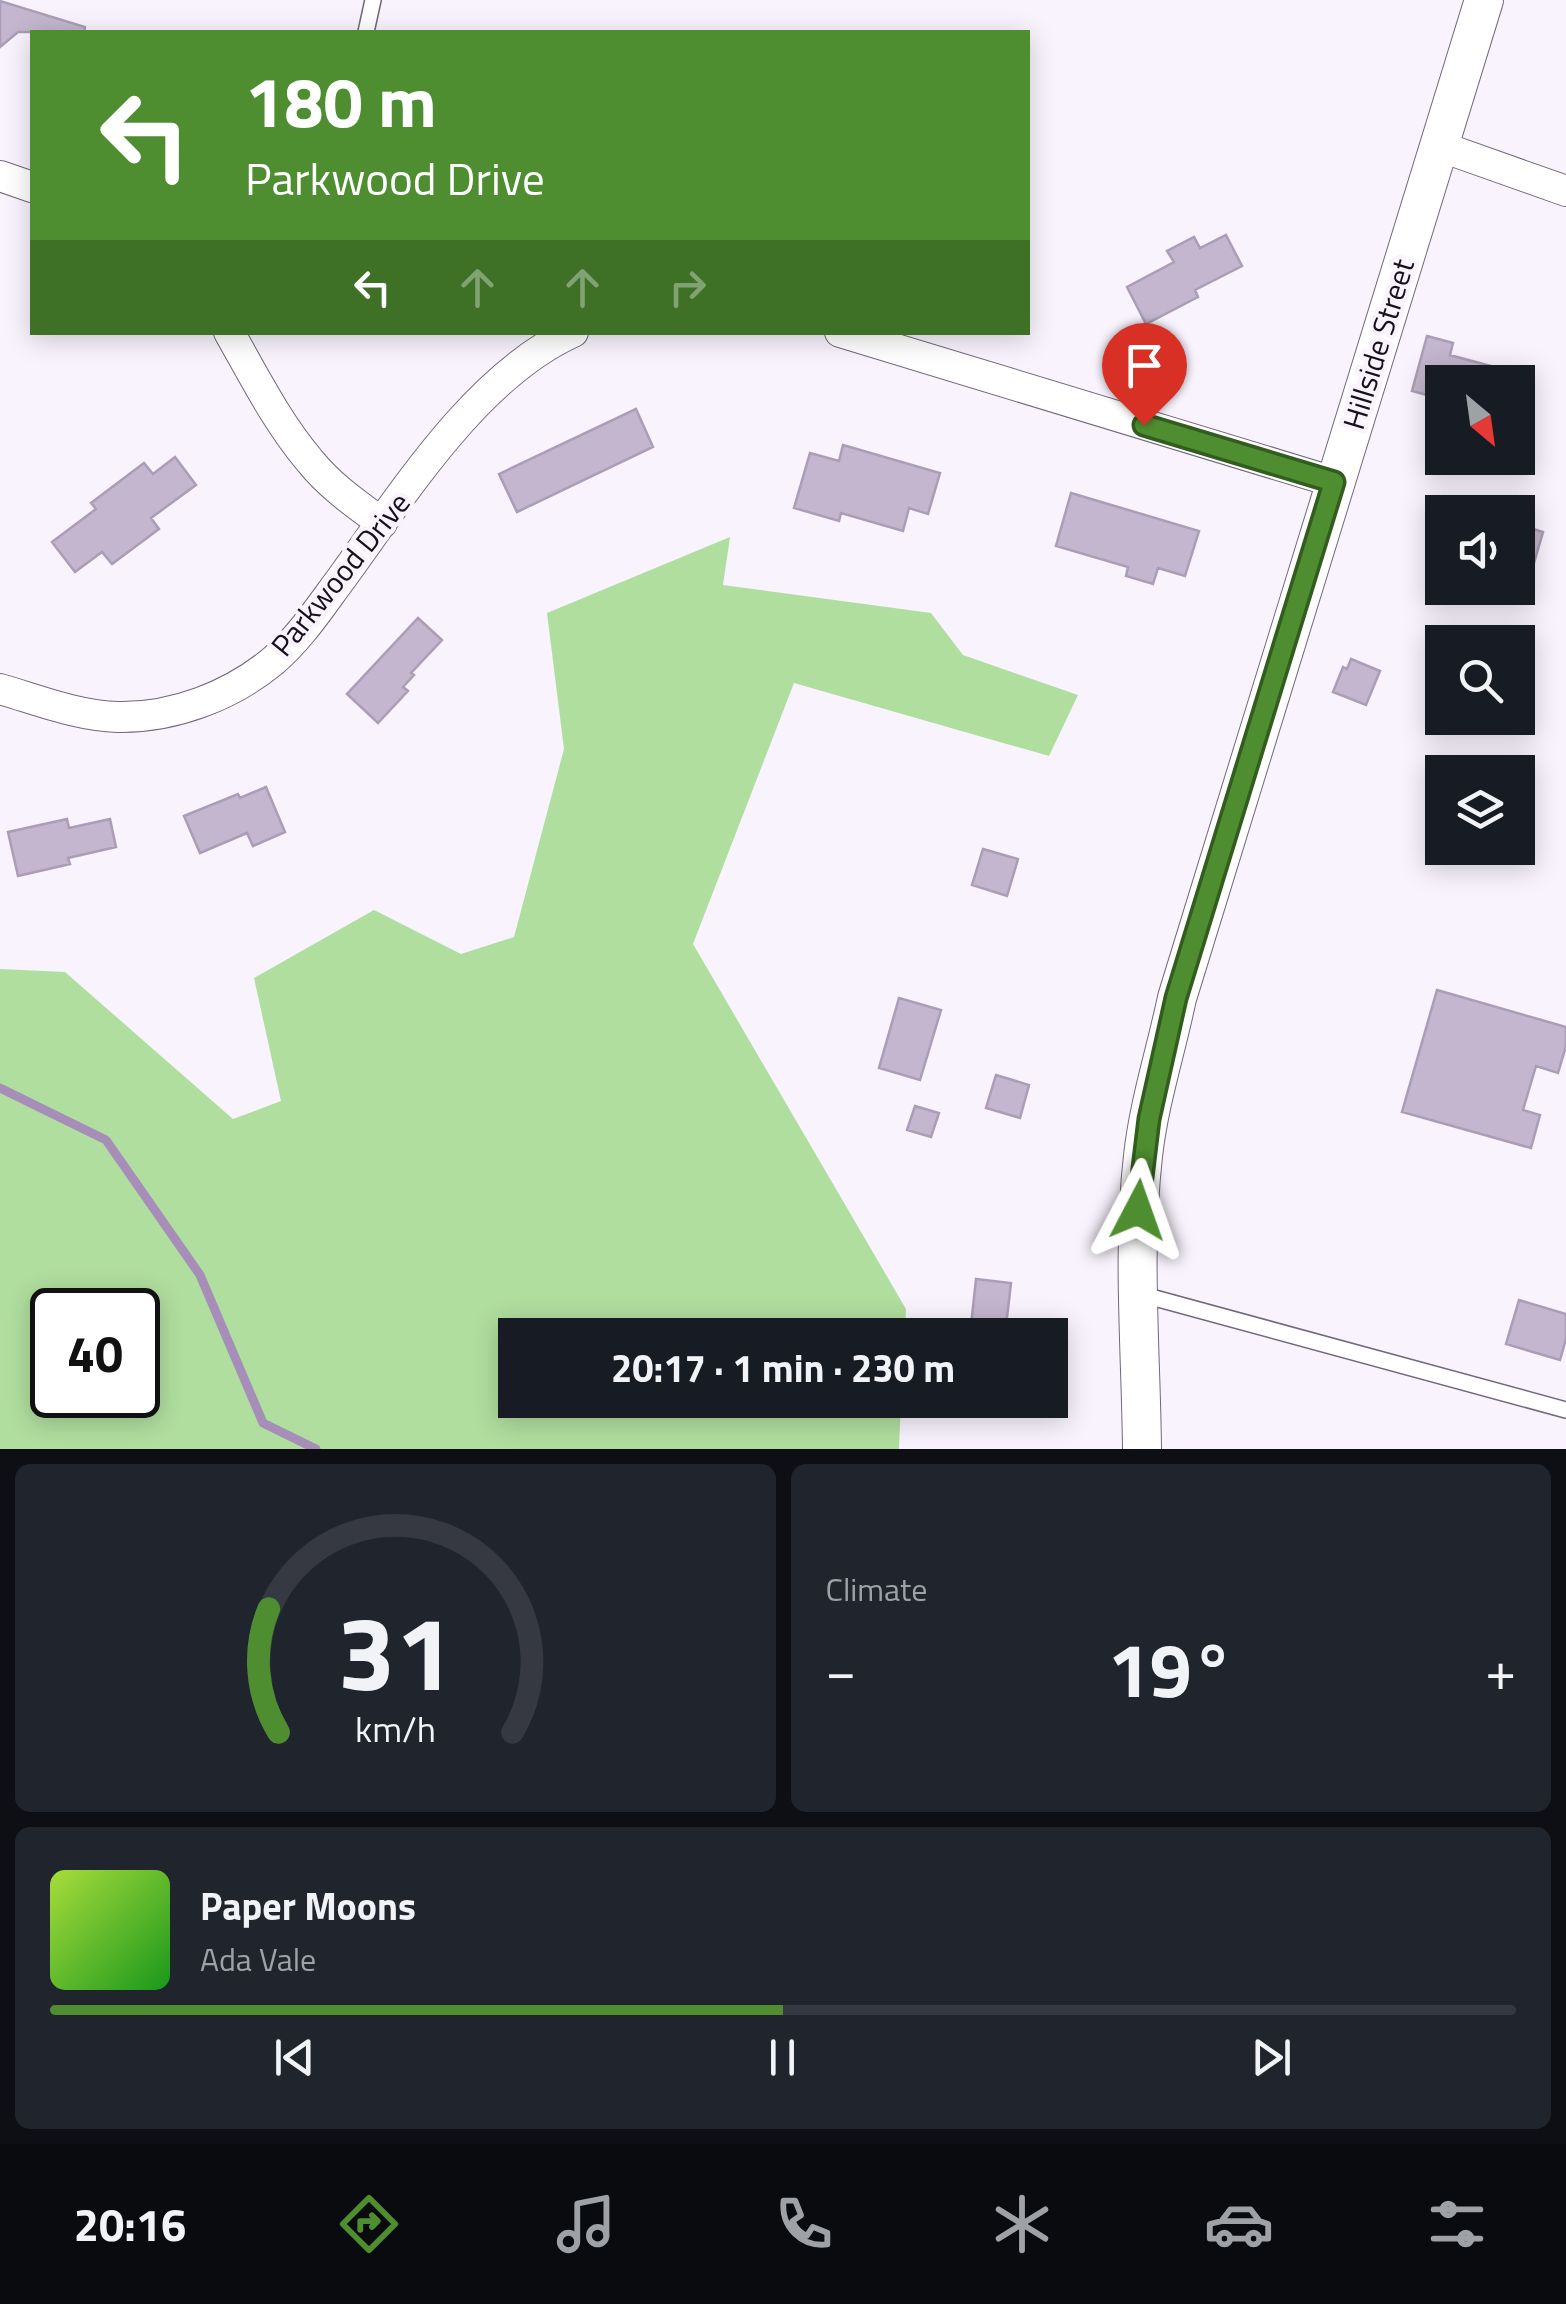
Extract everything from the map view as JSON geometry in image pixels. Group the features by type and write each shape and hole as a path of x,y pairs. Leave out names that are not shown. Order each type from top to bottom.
{"street":[{"name":"Hillside Street","path":"1142,1449 1138,1210 1143,1153 1176,998 1484,0"},
{"path":"1439,146 1566,192"},
{"path":"0,176 30,185"},
{"path":"231,335 276,415 310,462 345,496 382,523"},
{"name":"Parkwood Drive","path":"0,688 66,708 116,717 164,713 210,698 254,676 289,646 464,417 532,355 568,335"},
{"path":"850,335 1334,482"}],"lane":[{"path":"366,30 373,0"},
{"path":"1140,1294 1566,1410"}],"green space":[{"path":"730,537 723,585 931,613 963,655 1078,695 1049,756 794,683 693,944 906,1309 906,1318 498,1318 498,1418 900,1418 899,1449 0,1449 0,969 65,972 233,1119 281,1101 254,978 374,910 461,954 514,937 564,749 547,613"}],"building":[{"path":"0,1 85,27 18,32 0,47"},
{"path":"1226,235 1242,266 1195,290 1198,297 1146,324 1127,287 1174,262 1167,251 1194,237 1200,248"},
{"path":"1427,336 1453,343 1450,355 1487,365 1425,365 1425,395 1412,391"},
{"path":"636,409 653,447 517,512 499,474"},
{"path":"843,445 940,473 928,514 909,508 903,531 841,513 839,521 794,508 810,453 839,461"},
{"path":"175,457 196,485 151,518 159,529 112,564 102,552 75,572 52,542 96,509 91,503 144,463 153,474"},
{"path":"1071,493 1199,531 1185,576 1158,568 1153,584 1126,576 1128,567 1056,546"},
{"path":"1535,529 1543,532 1535,559"},
{"path":"418,618 442,640 411,673 414,675 403,687 408,691 378,723 347,694"},
{"path":"1351,659 1380,671 1366,705 1333,692 1343,667 1347,669"},
{"path":"266,787 285,832 253,846 247,833 200,853 184,816"},
{"path":"67,819 69,828 110,819 116,847 68,858 70,864 18,876 8,832"},
{"path":"983,849 1018,859 1007,896 972,885"},
{"path":"1437,990 1566,1027 1566,1046 1558,1073 1536,1066 1523,1110 1540,1115 1531,1148 1402,1112"},
{"path":"899,998 941,1010 920,1080 879,1068"},
{"path":"996,1075 1029,1085 1020,1118 986,1108"},
{"path":"915,1106 939,1113 931,1137 907,1130"},
{"path":"976,1279 1011,1283 1007,1318 972,1318"},
{"path":"1519,1300 1566,1314 1566,1339 1560,1360 1506,1344"}],"waterway":[{"path":"0,1088 106,1140 200,1275 263,1423 316,1449"}],"route":[{"path":"1138,1210 1149,1119 1176,998 1334,482 1144,425"}]}
